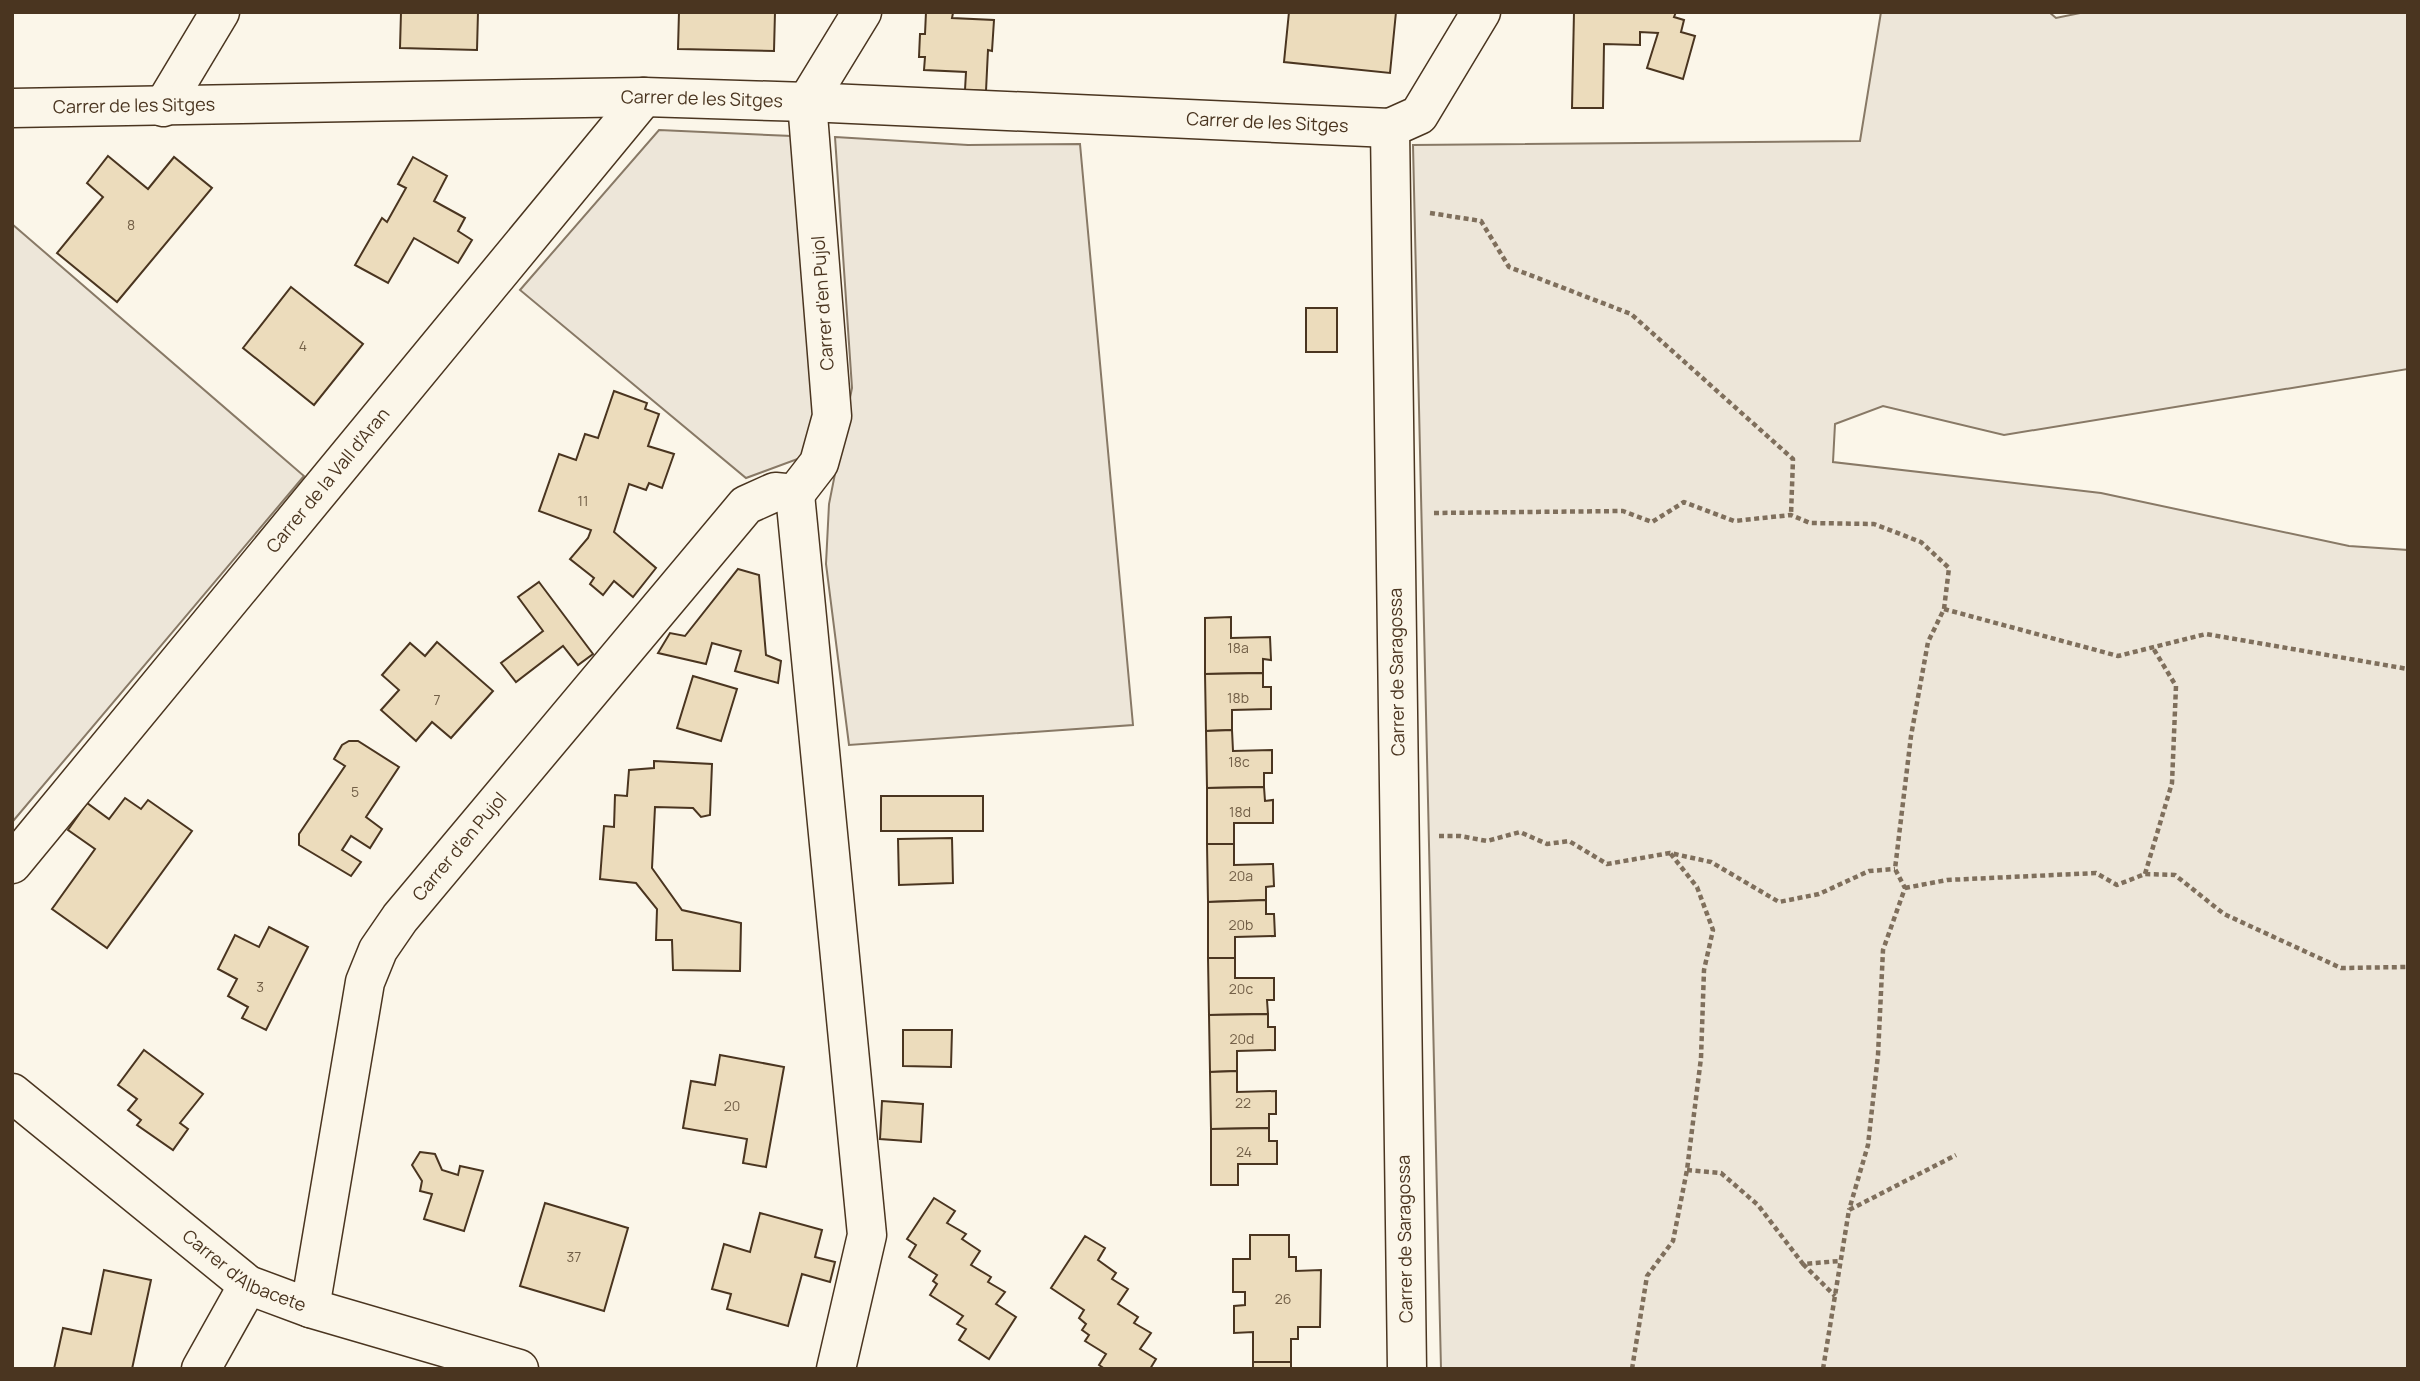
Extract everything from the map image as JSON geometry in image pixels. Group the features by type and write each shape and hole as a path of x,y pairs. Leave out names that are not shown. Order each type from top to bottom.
{"street":[{"path":"163,107 220,12"},
{"path":"807,102 862,12"},
{"path":"1390,128 1419,115 1481,12"},
{"name":"Carrer de les Sitges","path":"12,108 644,97 1390,128"},
{"name":"Carrer de la Vall d'Aran","path":"12,864 644,97"},
{"name":"Carrer d'en Pujol","path":"310,1308 365,982 378,950 400,918 746,505 775,492 795,494 819,463 832,416 807,102"},
{"name":"Carrer de Saragossa","path":"1390,128 1407,1369"},
{"path":"795,494 867,1235 836,1369"},
{"name":"Carrer d'Albacete","path":"12,1093 248,1285 310,1308 519,1369"},
{"path":"201,1369 248,1285"}],"path":[{"path":"1390,206 1481,221 1508,267 1631,314 1793,458 1791,515"},
{"path":"1395,513 1623,511 1652,522 1684,502 1734,521 1791,515 1810,523 1874,524 1921,542 1949,568 1944,609 1928,642 1911,736 1895,869 1905,888 1883,950 1878,1055 1868,1145 1849,1210 1823,1369"},
{"path":"1944,609 2118,656 2206,634 2408,669"},
{"path":"2145,874 2172,783 2176,686 2153,648"},
{"path":"1400,835 1460,836 1487,841 1520,832 1547,844 1569,841 1607,864 1670,853 1711,862 1779,902 1819,894 1869,871 1895,869"},
{"path":"1632,1369 1647,1276 1673,1241 1687,1170 1701,1058 1704,970 1713,930 1697,887 1670,853"},
{"path":"1905,888 1947,880 2096,873 2117,885 2145,874 2175,874 2224,914 2340,968 2408,967"},
{"path":"1849,1210 1956,1155"},
{"path":"1687,1170 1721,1173 1758,1205 1803,1264 1835,1296"},
{"path":"1803,1264 1840,1261"}],"shaded area":[{"path":"1881,12 2049,12 2056,18 2085,12 2408,12 2408,369 2004,435 1883,406 1835,424 1833,462 2101,493 2349,546 2408,550 2408,1369 1441,1369 1413,145 1860,141"},
{"path":"659,130 792,136 814,416 803,457 746,478 520,290"},
{"path":"835,137 968,145 1080,144 1133,725 849,745 826,564 829,504 852,388"},
{"path":"12,224 304,476 14,820 12,818"}],"building":[{"path":"401,12 478,12 477,50 400,48"},
{"path":"679,12 775,12 774,51 678,49"},
{"path":"926,12 953,13 952,18 994,20 992,51 988,50 986,91 965,90 966,72 924,70 925,57 919,57 920,34 925,34"},
{"path":"1289,12 1396,12 1390,73 1284,62"},
{"path":"1574,12 1676,12 1674,17 1684,20 1681,32 1695,36 1683,79 1647,68 1658,33 1640,32 1640,45 1604,44 1603,108 1572,108"},
{"path":"108,156 148,189 174,157 212,188 117,302 57,253 103,197 87,183"},
{"path":"413,157 447,176 434,201 465,218 458,231 472,240 458,263 414,238 388,283 355,265 382,218 387,222 406,188 398,184"},
{"path":"291,287 363,344 314,405 243,348"},
{"path":"1306,308 1337,308 1337,352 1306,352"},
{"path":"614,391 647,403 645,409 659,414 648,446 674,454 662,488 649,483 646,490 629,484 614,532 656,568 633,597 614,581 603,595 590,584 594,578 570,559 588,538 591,530 539,511 559,454 576,460 585,434 598,438"},
{"path":"738,569 759,575 766,655 781,661 778,683 735,671 741,651 712,643 706,664 658,653 670,633 685,636"},
{"path":"539,582 593,654 578,665 563,646 516,682 501,663 543,631 518,597"},
{"path":"1231,617 1231,638 1270,637 1271,660 1263,659 1263,673 1205,674 1205,618"},
{"path":"437,642 493,691 451,738 432,722 416,741 381,710 399,690 382,675 410,643 425,656"},
{"path":"1263,673 1263,687 1271,687 1271,709 1232,710 1232,730 1206,731 1205,674"},
{"path":"693,676 737,689 721,741 677,728"},
{"path":"1232,730 1233,751 1272,750 1272,773 1264,773 1264,787 1207,788 1206,731"},
{"path":"349,741 358,741 399,767 366,817 382,829 370,848 351,836 342,850 361,862 351,876 299,845 299,834 345,766 334,759 342,745"},
{"path":"654,761 712,764 710,815 701,817 693,808 655,807 652,868 682,910 741,923 740,971 673,970 672,940 656,940 657,909 636,883 600,879 604,826 614,827 615,795 627,796 629,770 654,768"},
{"path":"1264,787 1265,801 1273,800 1273,823 1234,823 1234,844 1207,844 1207,788"},
{"path":"881,796 983,796 983,831 881,831"},
{"path":"125,798 141,809 148,800 192,831 107,948 52,909 95,849 68,830 87,803 109,819"},
{"path":"952,838 953,883 899,885 898,839"},
{"path":"1207,844 1234,844 1234,865 1273,864 1274,886 1266,887 1266,900 1208,902"},
{"path":"1266,900 1266,914 1274,914 1275,936 1235,937 1235,958 1208,958 1208,902"},
{"path":"269,927 308,947 266,1030 242,1018 248,1007 228,996 237,979 218,969 235,935 259,947"},
{"path":"1208,958 1235,958 1235,978 1274,978 1274,1000 1267,1000 1268,1014 1209,1015"},
{"path":"1268,1014 1268,1027 1275,1027 1275,1050 1237,1051 1237,1071 1210,1072 1209,1015"},
{"path":"903,1030 952,1030 951,1067 903,1066"},
{"path":"144,1050 203,1094 180,1123 188,1129 173,1150 137,1125 141,1120 128,1110 137,1099 118,1085"},
{"path":"720,1055 784,1067 766,1167 743,1163 747,1139 683,1128 691,1081 715,1085"},
{"path":"1237,1071 1237,1092 1276,1091 1276,1114 1269,1114 1269,1128 1211,1129 1210,1072"},
{"path":"882,1101 923,1104 921,1142 880,1139"},
{"path":"1269,1128 1269,1141 1277,1141 1277,1164 1238,1164 1238,1185 1211,1185 1211,1129"},
{"path":"420,1152 435,1154 442,1170 458,1175 460,1166 483,1171 464,1231 424,1219 432,1194 420,1191 422,1181 412,1165"},
{"path":"934,1198 955,1211 947,1223 966,1234 962,1239 980,1251 971,1265 991,1277 988,1282 1005,1292 996,1304 1016,1317 989,1359 959,1340 966,1329 957,1324 963,1316 930,1295 937,1284 933,1281 937,1275 909,1257 916,1245 907,1239"},
{"path":"545,1203 628,1228 604,1311 520,1286"},
{"path":"760,1213 822,1230 815,1257 835,1262 830,1282 802,1274 788,1326 727,1309 731,1294 712,1289 724,1244 750,1252"},
{"path":"1250,1235 1289,1235 1289,1257 1296,1257 1296,1271 1321,1270 1320,1327 1298,1327 1298,1339 1291,1339 1291,1362 1253,1362 1253,1332 1234,1333 1234,1306 1245,1305 1245,1292 1233,1292 1233,1259 1250,1259"},
{"path":"1085,1236 1105,1248 1098,1260 1116,1273 1112,1279 1128,1289 1118,1304 1138,1317 1134,1323 1151,1333 1140,1349 1156,1359 1150,1369 1105,1369 1099,1365 1106,1354 1085,1341 1089,1335 1082,1330 1086,1324 1079,1318 1084,1310 1051,1288"},
{"path":"104,1270 151,1280 132,1369 54,1369 63,1328 91,1334"},
{"path":"1253,1362 1291,1362 1291,1369 1253,1369"}]}
